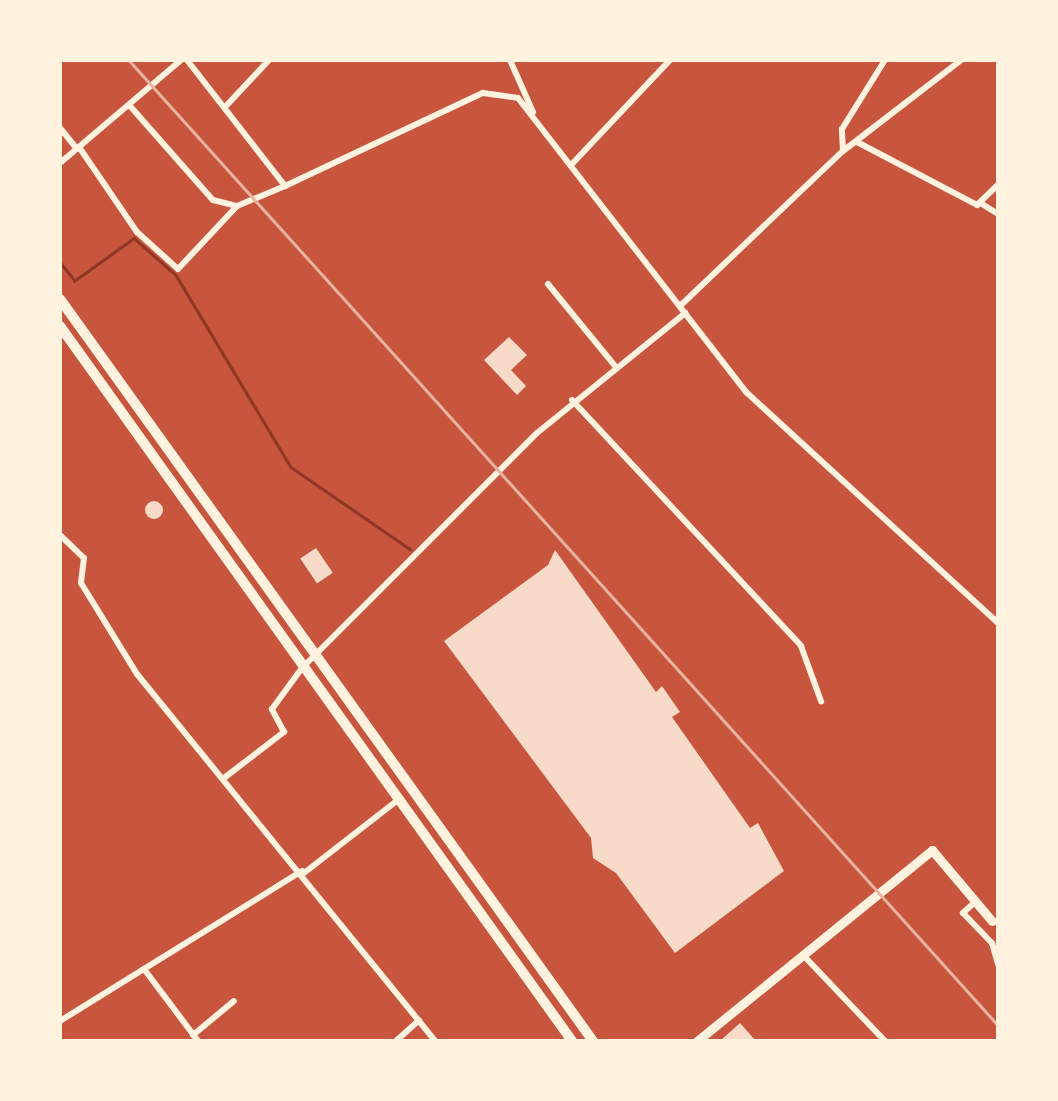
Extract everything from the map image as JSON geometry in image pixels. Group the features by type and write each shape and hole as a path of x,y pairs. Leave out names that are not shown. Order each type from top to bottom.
{"highway":[{"path":"60,299 593,1041"},
{"path":"60,326 572,1041"}],"main road":[{"path":"697,1041 932,850 974,904 995,919"}],"street":[{"path":"60,163 184,60 227,106 285,186"},
{"path":"227,106 270,60"},
{"path":"510,60 536,118"},
{"path":"572,164 670,60"},
{"path":"843,151 842,128 885,60"},
{"path":"224,778 284,732 273,706 302,668 572,400 682,309 843,151 961,60"},
{"path":"60,128 136,232 178,269 238,206 491,90 508,92 536,118 765,411 998,624"},
{"path":"130,106 213,200 238,206"},
{"path":"857,142 998,214"},
{"path":"982,204 998,185"},
{"path":"548,284 615,366"},
{"path":"572,400 801,646 822,701"},
{"path":"60,536 84,558 80,580 108,632 435,1041"},
{"path":"60,1021 303,872 399,799"},
{"path":"974,904 963,914 981,932 998,964"},
{"path":"981,932 995,919"},
{"path":"803,955 884,1041"},
{"path":"144,969 196,1038 234,1001"},
{"path":"396,1041 419,1020"}],"building":[{"path":"509,337 527,355 511,370 526,386 517,395 484,360"},
{"path":"154,501 163,510 154,519 145,510"},
{"path":"316,548 333,573 317,583 300,559"},
{"path":"555,550 656,692 662,686 680,712 672,717 750,828 758,823 784,871 675,953 616,873 593,858 591,838 444,641 548,565"},
{"path":"740,1023 756,1041 720,1041"}],"waterway":[{"path":"74,281 134,238 176,275 291,467 410,549"},
{"path":"60,262 73,278"}],"railway":[{"path":"129,60 998,1025"}]}
